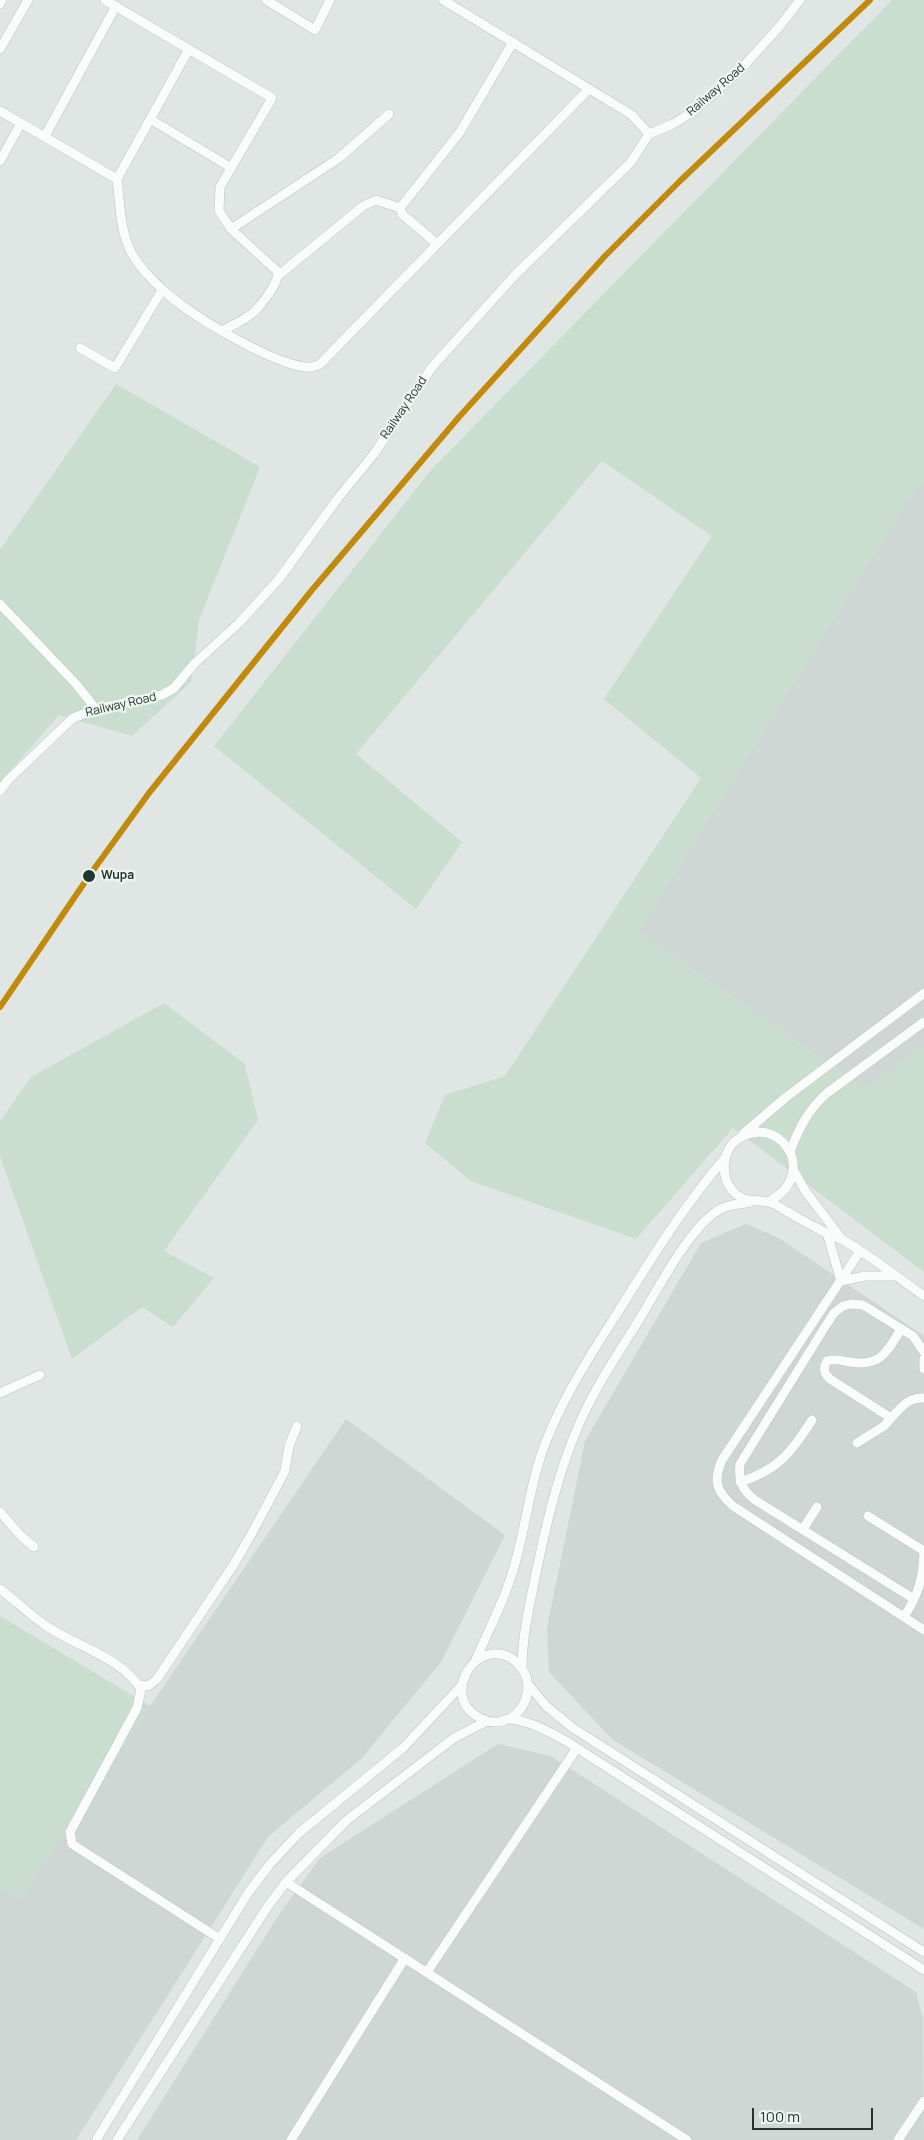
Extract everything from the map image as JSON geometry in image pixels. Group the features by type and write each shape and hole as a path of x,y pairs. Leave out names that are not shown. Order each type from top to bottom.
{"street":[{"path":"0,4 2,0"},
{"path":"0,49 28,0"},
{"path":"105,0 272,98 220,187 219,212 231,229 278,274"},
{"path":"266,0 316,30 330,0"},
{"path":"443,0 632,115 649,134"},
{"name":"Railway Road","path":"0,791 8,780 64,724 73,718 96,708 162,695 174,688 195,663 239,623 279,579 374,454 432,367 515,275 631,162 649,134 673,124 694,111 741,69 779,28 800,0"},
{"path":"45,136 116,6"},
{"path":"400,208 460,132 513,42"},
{"path":"189,49 116,179 128,245 138,262 162,290 199,318 252,347 292,364 305,367 320,364 589,88"},
{"path":"0,111 116,179"},
{"path":"231,229 339,158 389,114"},
{"path":"150,119 230,167"},
{"path":"0,161 21,123"},
{"path":"222,331 253,313 271,291 278,274 363,206 376,200 400,208"},
{"path":"400,208 402,214 437,244"},
{"path":"80,348 115,368 162,290"},
{"path":"0,604 76,684 96,708"},
{"path":"475,1662 509,1582 537,1470 547,1440 576,1378 648,1264 737,1140 784,1098 924,993"},
{"path":"790,1152 800,1126 813,1106 827,1093 924,1022"},
{"path":"737,1140 751,1133 767,1133 780,1140 790,1152 794,1171 806,1192 842,1240"},
{"path":"725,1158 724,1170 726,1181 741,1198 751,1202"},
{"path":"794,1171 790,1184 781,1194 770,1201 751,1202 725,1207 709,1217 697,1228 595,1392 580,1421 558,1477 526,1626 522,1650 522,1668 528,1684 546,1706 573,1728 924,1952"},
{"path":"770,1201 842,1240 924,1295"},
{"path":"827,1233 841,1281"},
{"path":"860,1251 722,1460 716,1473 717,1487 723,1497 733,1506 924,1630"},
{"path":"841,1281 865,1276 895,1276"},
{"path":"914,1599 755,1500 747,1493 740,1482 740,1464 834,1313 843,1306 851,1304 864,1305 913,1336 924,1352"},
{"path":"892,1418 830,1379 825,1374 824,1368 827,1361 834,1359 868,1364 876,1362 887,1353 901,1328"},
{"path":"924,1359 924,1369"},
{"path":"0,1393 40,1375"},
{"path":"857,1443 884,1426 910,1400 915,1397 924,1398"},
{"path":"740,1482 759,1476 780,1462 801,1438 812,1420"},
{"path":"138,1685 148,1686 157,1679 234,1564 285,1471 289,1446 297,1426"},
{"path":"803,1529 816,1507"},
{"path":"0,1512 20,1535 34,1547"},
{"path":"868,1516 924,1551 920,1590 904,1617"},
{"path":"0,1588 46,1626 85,1646 128,1674 141,1689 137,1708 73,1826 70,1839 72,1844 220,1939"},
{"path":"522,1668 507,1657 493,1654 475,1662 465,1672 461,1686 462,1698 470,1712 487,1721 499,1722 510,1719 524,1704 528,1693 528,1684"},
{"path":"96,2140 264,1871 299,1833 404,1747 461,1686"},
{"path":"510,1719 532,1724 577,1748 924,1970"},
{"path":"117,2140 268,1906 286,1882 353,1815 454,1738 487,1721"},
{"path":"427,1972 577,1748"},
{"path":"286,1882 687,2140"},
{"path":"291,2140 405,1958"},
{"path":"898,2140 924,2101"}],"shaded area":[{"path":"924,481 924,1046 865,1089 638,932 908,500"},
{"path":"746,1224 779,1238 924,1336 924,1929 613,1740 549,1672 547,1628 585,1441 701,1243"},
{"path":"346,1419 505,1535 441,1662 362,1758 268,1837 76,2140 0,2140 0,1887 19,1898"},
{"path":"498,1744 551,1756 916,1992 923,2019 924,2140 137,2140 278,1916 320,1858"}],"green space":[{"path":"892,0 924,0 924,481 908,500 638,932 865,1089 924,1046 924,1272 733,1128 636,1239 471,1181 425,1143 445,1095 505,1076 701,778 604,699 712,536 602,461 356,754 462,842 416,909 214,746 431,470"},
{"path":"116,384 260,467 199,620 191,682 132,736 59,715 0,783 0,550"},
{"path":"164,1003 245,1064 258,1120 164,1251 214,1278 173,1327 142,1307 72,1359 0,1156 0,1121 31,1077"},
{"path":"0,1616 150,1706 19,1898 0,1887"}],"transit line":[{"path":"0,1007 89,876 149,793 312,590 459,417 605,256 681,180 870,0"}],"place":[{"name":"Wupa","path":"89,876"}]}
